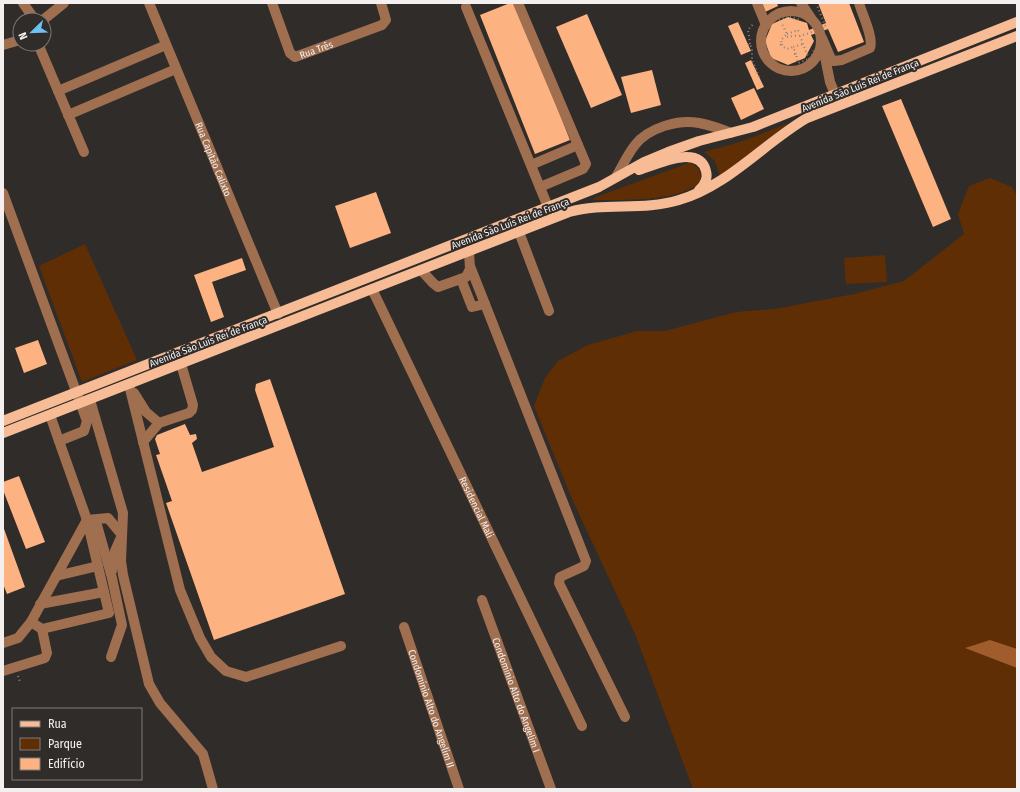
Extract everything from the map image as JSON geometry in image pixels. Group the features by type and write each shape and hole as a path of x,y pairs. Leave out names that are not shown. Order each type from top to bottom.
{"main road":[{"name":"Avenida São Luís Rei de França","path":"3,421 599,187 644,162 668,152 699,141 753,127 1017,22"},
{"name":"Avenida São Luís Rei de França","path":"3,434 578,209 602,206 658,204 678,201 695,194 724,178 790,128 807,118 1017,36"},
{"path":"616,177 680,157 692,156 701,162 707,175 704,184 695,194"}],"street":[{"path":"23,3 30,12"},
{"path":"52,13 64,3"},
{"name":"Rua Capitão Calixto","path":"149,3 278,314"},
{"name":"Rua Três","path":"272,3 290,53 295,57 378,27 384,22 386,16 381,3"},
{"path":"518,3 586,164 583,169 540,187"},
{"path":"757,3 766,25"},
{"path":"802,3 814,33 820,48 810,64 799,70 785,71 772,64 763,53 761,38 766,25 776,15 788,11 800,13 814,33 831,59 834,61 842,60 870,48 872,43 859,3"},
{"path":"466,7 548,207"},
{"path":"814,33 835,94"},
{"path":"58,91 166,44"},
{"path":"42,52 84,152"},
{"path":"68,115 176,69"},
{"path":"616,177 635,145 648,134 661,128 682,122 691,122 712,126 732,133"},
{"path":"531,165 578,145"},
{"path":"3,193 77,393 86,402 123,513 121,562 149,684 160,703 203,754 213,789"},
{"path":"519,232 549,311"},
{"path":"422,270 438,287 461,279 468,275 470,266 469,251"},
{"path":"470,266 586,561 584,566 560,577 559,583 625,717"},
{"path":"461,279 472,308 485,304"},
{"name":"Residencial Mali","path":"372,289 582,726"},
{"path":"143,442 159,423 189,413 192,410 193,405 181,364"},
{"path":"129,385 146,412 159,423"},
{"path":"129,385 180,590 200,638 211,658 226,671 246,677 341,646"},
{"path":"59,441 84,431 87,421 86,402"},
{"path":"31,622 42,629 109,614 87,520 50,415"},
{"path":"87,520 108,518 122,535"},
{"path":"3,643 18,638 31,622 87,520"},
{"path":"87,520 97,525 112,578 122,625 111,657"},
{"path":"112,578 115,551 122,535"},
{"path":"56,576 98,566"},
{"path":"40,604 104,592"},
{"name":"Condomínio Alto do Angelim I","path":"482,600 551,789"},
{"name":"Condomínio Alto do Angelim II","path":"404,627 459,789"},
{"path":"3,671 45,658 47,653 42,629"}],"path":[{"path":"787,35 779,20 787,16 801,20"},
{"path":"752,17 754,24 750,26 748,30 749,44 752,49 752,60 760,79"},
{"path":"803,44 793,46 789,49 783,47 780,40 798,30 809,59"},
{"path":"787,35 814,33 811,58 798,63 793,46"}],"green space":[{"path":"789,123 720,176 715,161 704,152 743,141"},
{"path":"689,163 695,165 699,169 700,181 692,188 680,193 633,200 593,200 596,197"},
{"path":"990,178 1012,187 1017,196 1017,789 693,789 635,634 572,499 534,406 545,378 558,361 588,345 637,331 665,331 736,312 775,309 854,294 904,281 964,234 958,214 969,186"},
{"path":"85,244 137,360 82,382 39,266"},
{"path":"885,255 887,282 846,284 844,258"}],"shaded area":[{"path":"990,640 1017,649 1017,668 965,648"}],"building":[{"path":"510,3 516,3 570,140 535,154 480,15"},
{"path":"762,3 777,3 778,6 765,12"},
{"path":"818,3 849,3 864,42 838,52 828,29 811,35 814,41 805,58 788,65 771,58 765,41 772,24 788,17 807,23 809,30 826,23"},
{"path":"587,14 622,95 591,108 556,27"},
{"path":"738,22 751,51 741,55 728,26"},
{"path":"751,60 764,87 757,90 745,63"},
{"path":"652,70 661,105 631,113 621,77"},
{"path":"754,88 764,109 741,120 731,98"},
{"path":"901,99 951,219 933,227 882,106"},
{"path":"376,192 391,233 350,248 335,206"},
{"path":"242,258 246,270 212,282 224,317 211,322 194,275"},
{"path":"38,340 47,364 24,373 15,348"},
{"path":"270,379 345,594 214,640 166,503 172,501 156,455 160,454 155,439 157,435 185,424 190,435 196,434 197,439 192,443 202,472 274,447 255,390 256,384"},
{"path":"19,476 45,542 26,549 3,490 3,482"},
{"path":"3,526 25,587 7,594 3,584"}]}
